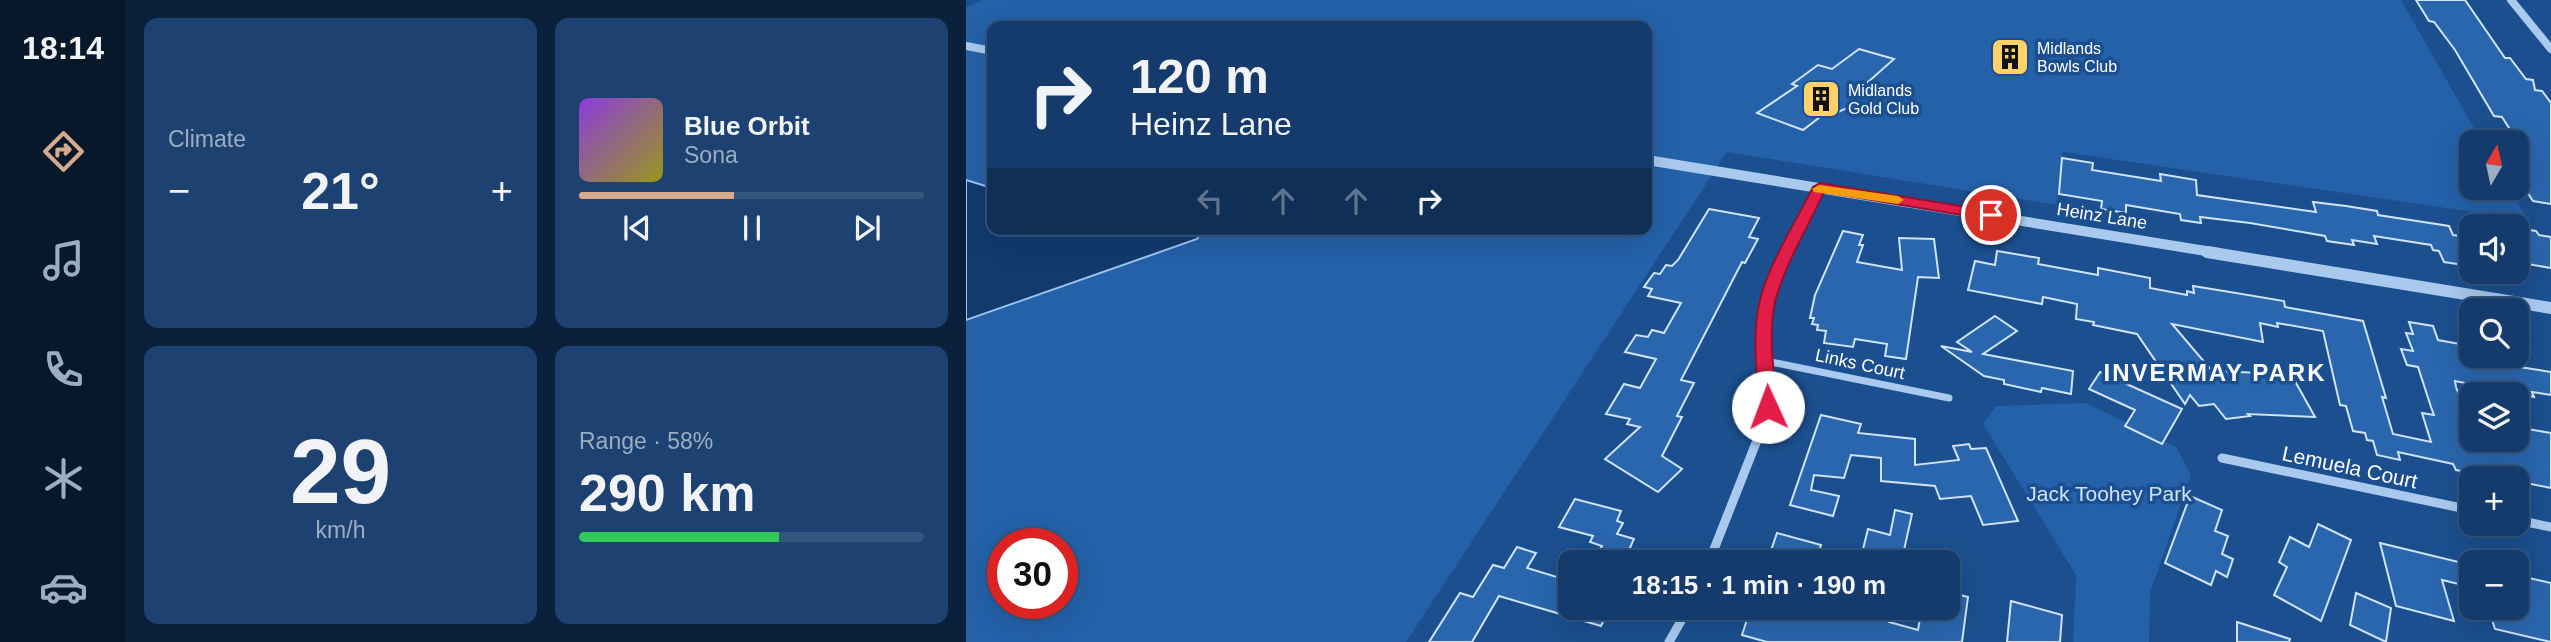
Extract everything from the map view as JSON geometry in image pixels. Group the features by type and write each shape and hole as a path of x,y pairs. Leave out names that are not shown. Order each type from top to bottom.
{"street":[{"path":"2511,0 2551,49"},
{"path":"966,46 987,50"},
{"name":"Heinz Lane","path":"1652,161 2551,308"},
{"path":"1714,550 1765,425 1769,397 1764,328 1772,288 1820,187"},
{"name":"Links Court","path":"1766,361 1949,398"},
{"name":"Lemuela Court","path":"2222,458 2459,507"},
{"path":"2529,523 2551,527"},
{"path":"1669,642 1682,620"}],"green space":[{"path":"983,0 2401,0 2475,130 2459,130 2459,200 2516,200 2525,214 2487,214 2063,152 2057,205 1727,152 1406,642 966,642 966,7"},
{"name":"Jack Toohey Park","path":"2086,403 2176,447 2191,475 2150,593 2149,642 2073,642 2076,575 1983,424 1996,406"}],"shaded area":[{"path":"966,180 987,186 987,235 1200,235 1197,239 966,320"}],"building":[{"path":"2416,0 2465,0 2505,58 2510,58 2526,79 2533,80 2535,90 2542,91 2551,103 2551,204 2533,201 2529,195 2529,130 2510,130 2502,117 2494,116 2455,50 2434,22 2429,21"},
{"name":"Midlands Gold Club","path":"1859,49 1894,59 1859,90 1867,92 1845,109 1834,114 1828,111 1803,130 1757,113 1797,86 1792,84 1818,65 1832,69"},
{"path":"2062,158 2093,163 2092,170 2161,181 2160,174 2196,180 2197,195 2316,212 2313,202 2377,211 2378,215 2449,226 2453,235 2459,236 2459,264 2444,262 2439,251 2433,250 2431,245 2374,236 2377,244 2352,240 2354,245 2327,241 2325,236 2250,223 2200,217 2201,223 2181,220 2180,214 2126,205 2126,213 2101,209 2102,201 2059,194"},
{"path":"1709,209 1759,218 1749,237 1758,239 1745,263 1742,262 1681,380 1694,383 1677,416 1682,417 1662,456 1682,469 1658,492 1605,459 1640,427 1627,424 1630,419 1606,414 1624,384 1640,388 1656,359 1625,352 1636,335 1648,337 1652,330 1664,333 1681,303 1648,296 1652,289 1644,287 1654,273 1660,274 1666,265 1672,266 1678,260"},
{"path":"2529,230 2551,237 2551,268 2529,264"},
{"path":"1843,231 1863,235 1859,245 1863,245 1857,262 1902,270 1899,238 1934,239 1939,278 1918,277 1906,359 1885,356 1887,344 1855,339 1853,347 1824,343 1826,331 1817,330 1818,325 1812,324 1814,318 1810,318 1815,295"},
{"path":"1997,251 2039,258 2038,264 2098,275 2098,268 2150,278 2150,288 2187,295 2187,291 2194,293 2193,286 2284,301 2285,307 2363,321 2386,398 2382,397 2393,434 2431,442 2422,413 2434,415 2418,367 2407,365 2401,349 2413,351 2406,333 2413,334 2409,322 2433,326 2438,340 2459,344 2459,368 2526,368 2551,372 2551,395 2532,392 2534,397 2529,396 2529,382 2455,381 2459,395 2459,452 2529,452 2529,429 2551,433 2551,488 2529,484 2529,466 2459,466 2459,471 2453,464 2398,452 2400,460 2377,455 2373,441 2367,440 2365,433 2353,431 2346,406 2340,405 2323,331 2277,323 2278,327 2260,323 2263,342 2172,324 2212,371 2291,374 2315,417 2248,414 2250,416 2226,419 2214,404 2199,406 2190,395 2185,404 2137,334 2076,319 2077,304 2043,297 2042,304 1968,290 1975,261 1995,265"},
{"path":"1995,316 2017,331 1983,354 2073,371 2071,394 2042,388 2041,392 2004,384 2004,380 1984,376 1941,346 1972,352 1957,342"},
{"path":"2100,372 2182,409 2162,444 2125,426 2135,410 2089,389"},
{"path":"1821,415 1861,424 1858,433 1915,439 1915,465 1959,460 1953,446 1969,444 1971,449 1986,448 2018,521 1983,525 1971,496 1940,499 1935,486 1881,481 1881,458 1851,455 1844,478 1814,475 1811,490 1839,496 1833,516 1790,505"},
{"path":"2190,496 2222,510 2215,531 2228,536 2222,554 2233,559 2227,577 2216,571 2211,585 2165,563"},
{"path":"1575,499 1621,511 1617,521 1623,523 1617,534 1634,539 1629,550 1600,550 1602,546 1590,542 1593,536 1559,527"},
{"path":"1895,510 1912,514 1904,550 1863,549 1868,529 1890,535"},
{"path":"2318,524 2351,540 2321,621 2274,595 2287,567 2279,562 2290,537 2309,547"},
{"path":"1777,533 1821,545 1820,550 1771,550"},
{"path":"2380,543 2459,562 2459,584 2442,580 2454,621 2396,606"},
{"path":"1517,547 1536,553 1527,568 1558,577 1558,613 1499,596 1472,642 1429,642 1460,593 1473,597 1493,565 1504,568"},
{"path":"2529,578 2551,583 2551,642 2495,629 2492,620 2529,620"},
{"path":"2356,593 2391,608 2386,642 2350,625"},
{"path":"1960,595 1968,597 1962,642 1767,642 1742,635 1747,620 1889,620 1918,630 1920,620 1960,620"},
{"path":"2011,601 2062,615 2060,642 2007,642"},
{"path":"1581,620 1604,620 1601,626"},
{"path":"2237,622 2290,639 2289,642 2237,642"}],"slow traffic":[{"path":"1819,189 1820,187 1898,200"}],"place":[{"name":"Midlands Bowls Club","path":"2010,57"},
{"name":"Midlands Gold Club","path":"1821,99"}],"district":[{"name":"INVERMAY PARK","path":"2215,372"}],"route":[{"path":"1768,407 1769,384 1764,339 1767,303 1776,278 1820,187 1991,215"}]}
